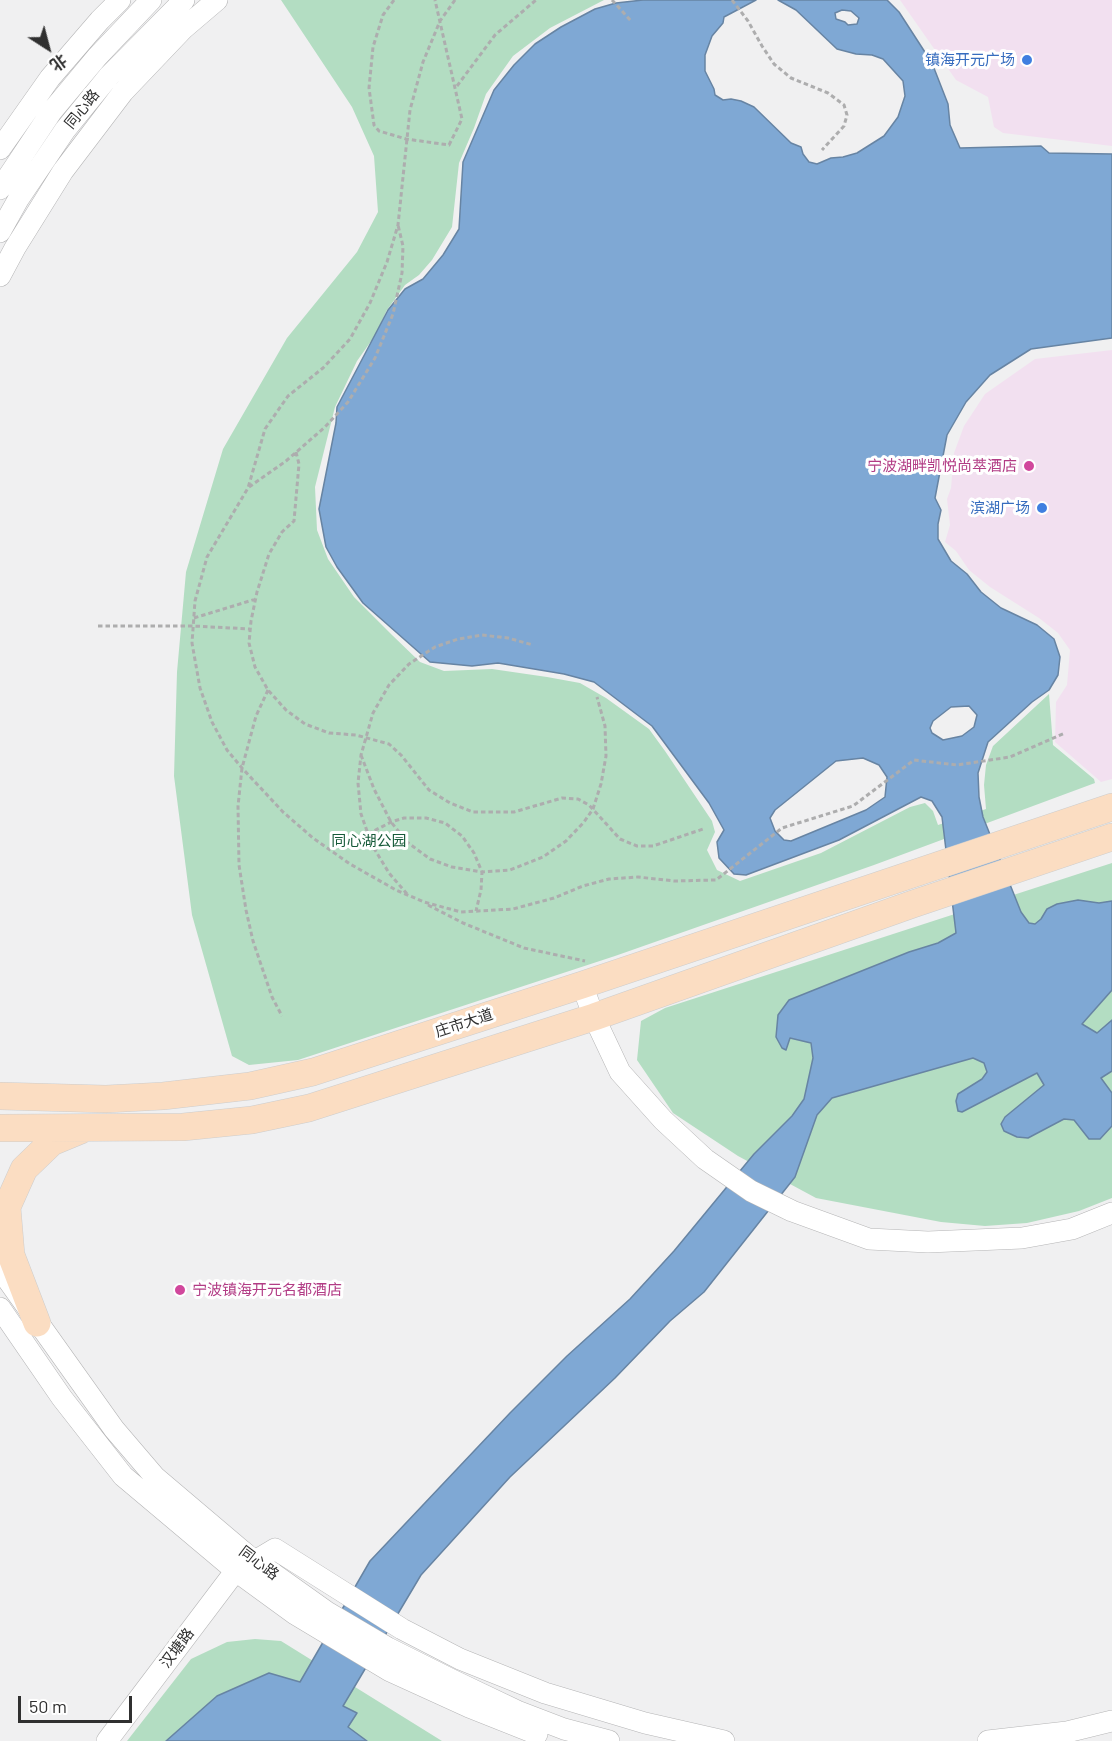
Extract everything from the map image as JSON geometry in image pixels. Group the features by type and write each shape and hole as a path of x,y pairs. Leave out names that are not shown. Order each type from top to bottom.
{"main road":[{"name":"庄市大道","path":"0,1096 106,1099 201,1093 250,1086 313,1072 582,986 1112,807"},
{"path":"0,1128 183,1127 252,1120 309,1108 594,1017 913,904 1112,837"},
{"path":"37,1323 11,1255 7,1207 24,1169 52,1142 87,1127"}],"street":[{"path":"0,149 50,78 120,0"},
{"name":"同心路","path":"0,189 52,111 97,57 151,0"},
{"name":"同心路","path":"0,232 65,130 108,76 184,0"},
{"path":"0,276 63,171 123,92 183,30 217,0"},
{"path":"582,986 620,1072 663,1120 705,1159 751,1191 792,1211 869,1239 928,1242 1022,1238 1072,1229 1112,1213"},
{"name":"同心路","path":"0,1269 114,1429 155,1477 246,1562 296,1614 390,1671 469,1707 555,1741"},
{"name":"同心路","path":"0,1308 62,1398 123,1476 246,1562 388,1648 517,1711 564,1729 609,1741"},
{"path":"246,1562 276,1549 402,1629 460,1659 545,1693 645,1723 724,1741"},
{"name":"汉塘路","path":"107,1741 246,1562"},
{"path":"988,1741 1067,1732 1112,1721"}],"path":[{"path":"394,0 383,15 373,47 369,88 374,125 379,131 406,139 449,145 462,119 435,0"},
{"path":"455,0 441,21 423,62 410,110 398,225 387,262 370,303 350,339 323,368 288,396 265,429 248,488 207,557 195,601 192,643 200,688 227,750 283,812 313,838 350,864 464,923 524,948 581,960 618,973"},
{"path":"456,88 495,35 536,0"},
{"path":"612,0 632,22"},
{"path":"732,0 774,63 791,78 828,93 844,105 847,115 844,126 822,150"},
{"path":"248,488 326,427 348,402 375,358 393,314 402,273 403,246 398,225"},
{"path":"296,452 299,464 294,521 282,532 269,554 256,599 249,643 255,667 268,690 286,710 305,724 329,733 366,737 389,744 401,755 429,790 450,803 473,812 514,812 562,798 578,799 593,809 620,838 637,846 652,846 703,829"},
{"path":"194,619 256,599"},
{"path":"98,626 193,626 250,629"},
{"path":"408,895 389,873 372,845 362,814 358,783 361,755 373,713 389,685 410,664 435,647 458,639 482,635 508,638 533,645"},
{"path":"268,690 256,716 242,768 238,806 239,865 253,940 272,997 282,1016"},
{"path":"361,755 374,789 391,822 407,842 430,859 452,867 482,872 510,870 543,857 566,841 593,809 601,784 606,756 605,726 597,697"},
{"path":"424,902 461,912 513,909 609,879 638,877 674,881 716,880 782,828 853,806 914,760 957,765 1010,757 1065,733"},
{"path":"368,834 404,818 426,818 445,823 462,836 474,853 482,872 476,911"}],"shaded area":[{"name":"镇海开元广场","path":"900,0 1112,0 1112,146 1003,133 994,127 988,97 956,80"},
{"path":"1112,350 1112,779 1101,782 1055,742 1056,702 1067,685 1070,650 1058,633 969,570 956,551 945,542 950,525 947,499 951,488 954,453 964,426 985,394 1035,359"}],"green space":[{"name":"同心湖公园","path":"281,0 604,0 550,28 513,56 486,94 459,163 452,227 432,260 419,275 405,285 387,310 374,337 357,361 335,407 315,487 317,530 328,559 354,597 420,662 444,671 492,669 580,683 606,698 649,729 712,821 715,832 707,850 717,870 740,881 821,853 910,807 925,803 933,811 938,825 986,809 984,785 986,765 993,746 1049,694 1053,745 1094,779 1095,783 874,865 615,956 298,1060 249,1065 232,1056 192,915 174,776 177,672 186,572 223,449 287,338 357,252 378,212 374,156 352,107"},
{"path":"1112,863 1112,1198 1079,1211 1027,1223 985,1226 941,1222 816,1198 738,1156 673,1113 637,1060 641,1021 665,1008"},
{"path":"255,1639 281,1641 442,1741 127,1741 191,1659 227,1642"}],"water":[{"path":"643,0 756,0 724,17 723,23 712,36 705,55 705,71 715,95 723,100 741,101 754,107 791,143 801,147 809,162 817,164 831,158 857,153 884,136 898,117 905,96 903,81 883,59 837,49 796,10 778,0 887,0 899,12 932,63 948,104 950,125 960,148 1041,146 1049,153 1112,154 1112,338 1031,349 990,375 966,402 947,435 935,498 941,510 938,539 951,561 967,574 981,592 1001,608 1037,625 1054,639 1060,657 1058,675 1049,690 1032,702 988,742 978,773 979,797 983,817 1021,912 1029,923 1035,924 1047,909 1057,904 1078,900 1099,903 1112,901 1112,990 1082,1024 1097,1033 1112,1020 1112,1071 1101,1078 1112,1093 1112,1126 1100,1139 1089,1139 1074,1120 1064,1119 1028,1138 1017,1137 1004,1131 1001,1124 1005,1117 1044,1085 1037,1073 962,1112 958,1111 956,1101 958,1094 982,1079 987,1072 984,1063 973,1058 832,1098 817,1115 795,1177 704,1292 670,1321 615,1378 510,1477 421,1575 343,1706 357,1713 348,1727 367,1741 166,1741 217,1696 269,1673 300,1682 370,1561 510,1413 567,1356 630,1299 674,1251 754,1154 792,1116 804,1099 813,1058 811,1043 790,1038 786,1050 782,1048 776,1037 778,1015 789,1000 909,952 938,943 956,933 942,817 932,801 921,797 839,840 746,875 734,874 719,858 717,842 724,830 709,803 652,726 594,682 564,674 498,663 472,666 430,662 363,603 337,567 326,547 319,509 337,407 388,310 405,289 423,279 443,255 459,229 463,162 494,90 535,44 595,9 616,3","holes":["842,10 851,11 859,18 857,24 848,25 836,19 835,13","969,706 977,715 974,727 962,736 943,740 932,733 930,728 933,721 951,707","863,758 879,765 887,777 885,797 866,810 791,841 784,840 775,831 770,818 775,810 836,761"]}],"place":[{"name":"镇海开元广场","path":"1027,60"},
{"name":"宁波湖畔凯悦尚萃酒店","path":"1029,466"},
{"name":"滨湖广场","path":"1042,508"},
{"name":"宁波镇海开元名都酒店","path":"180,1290"}]}
